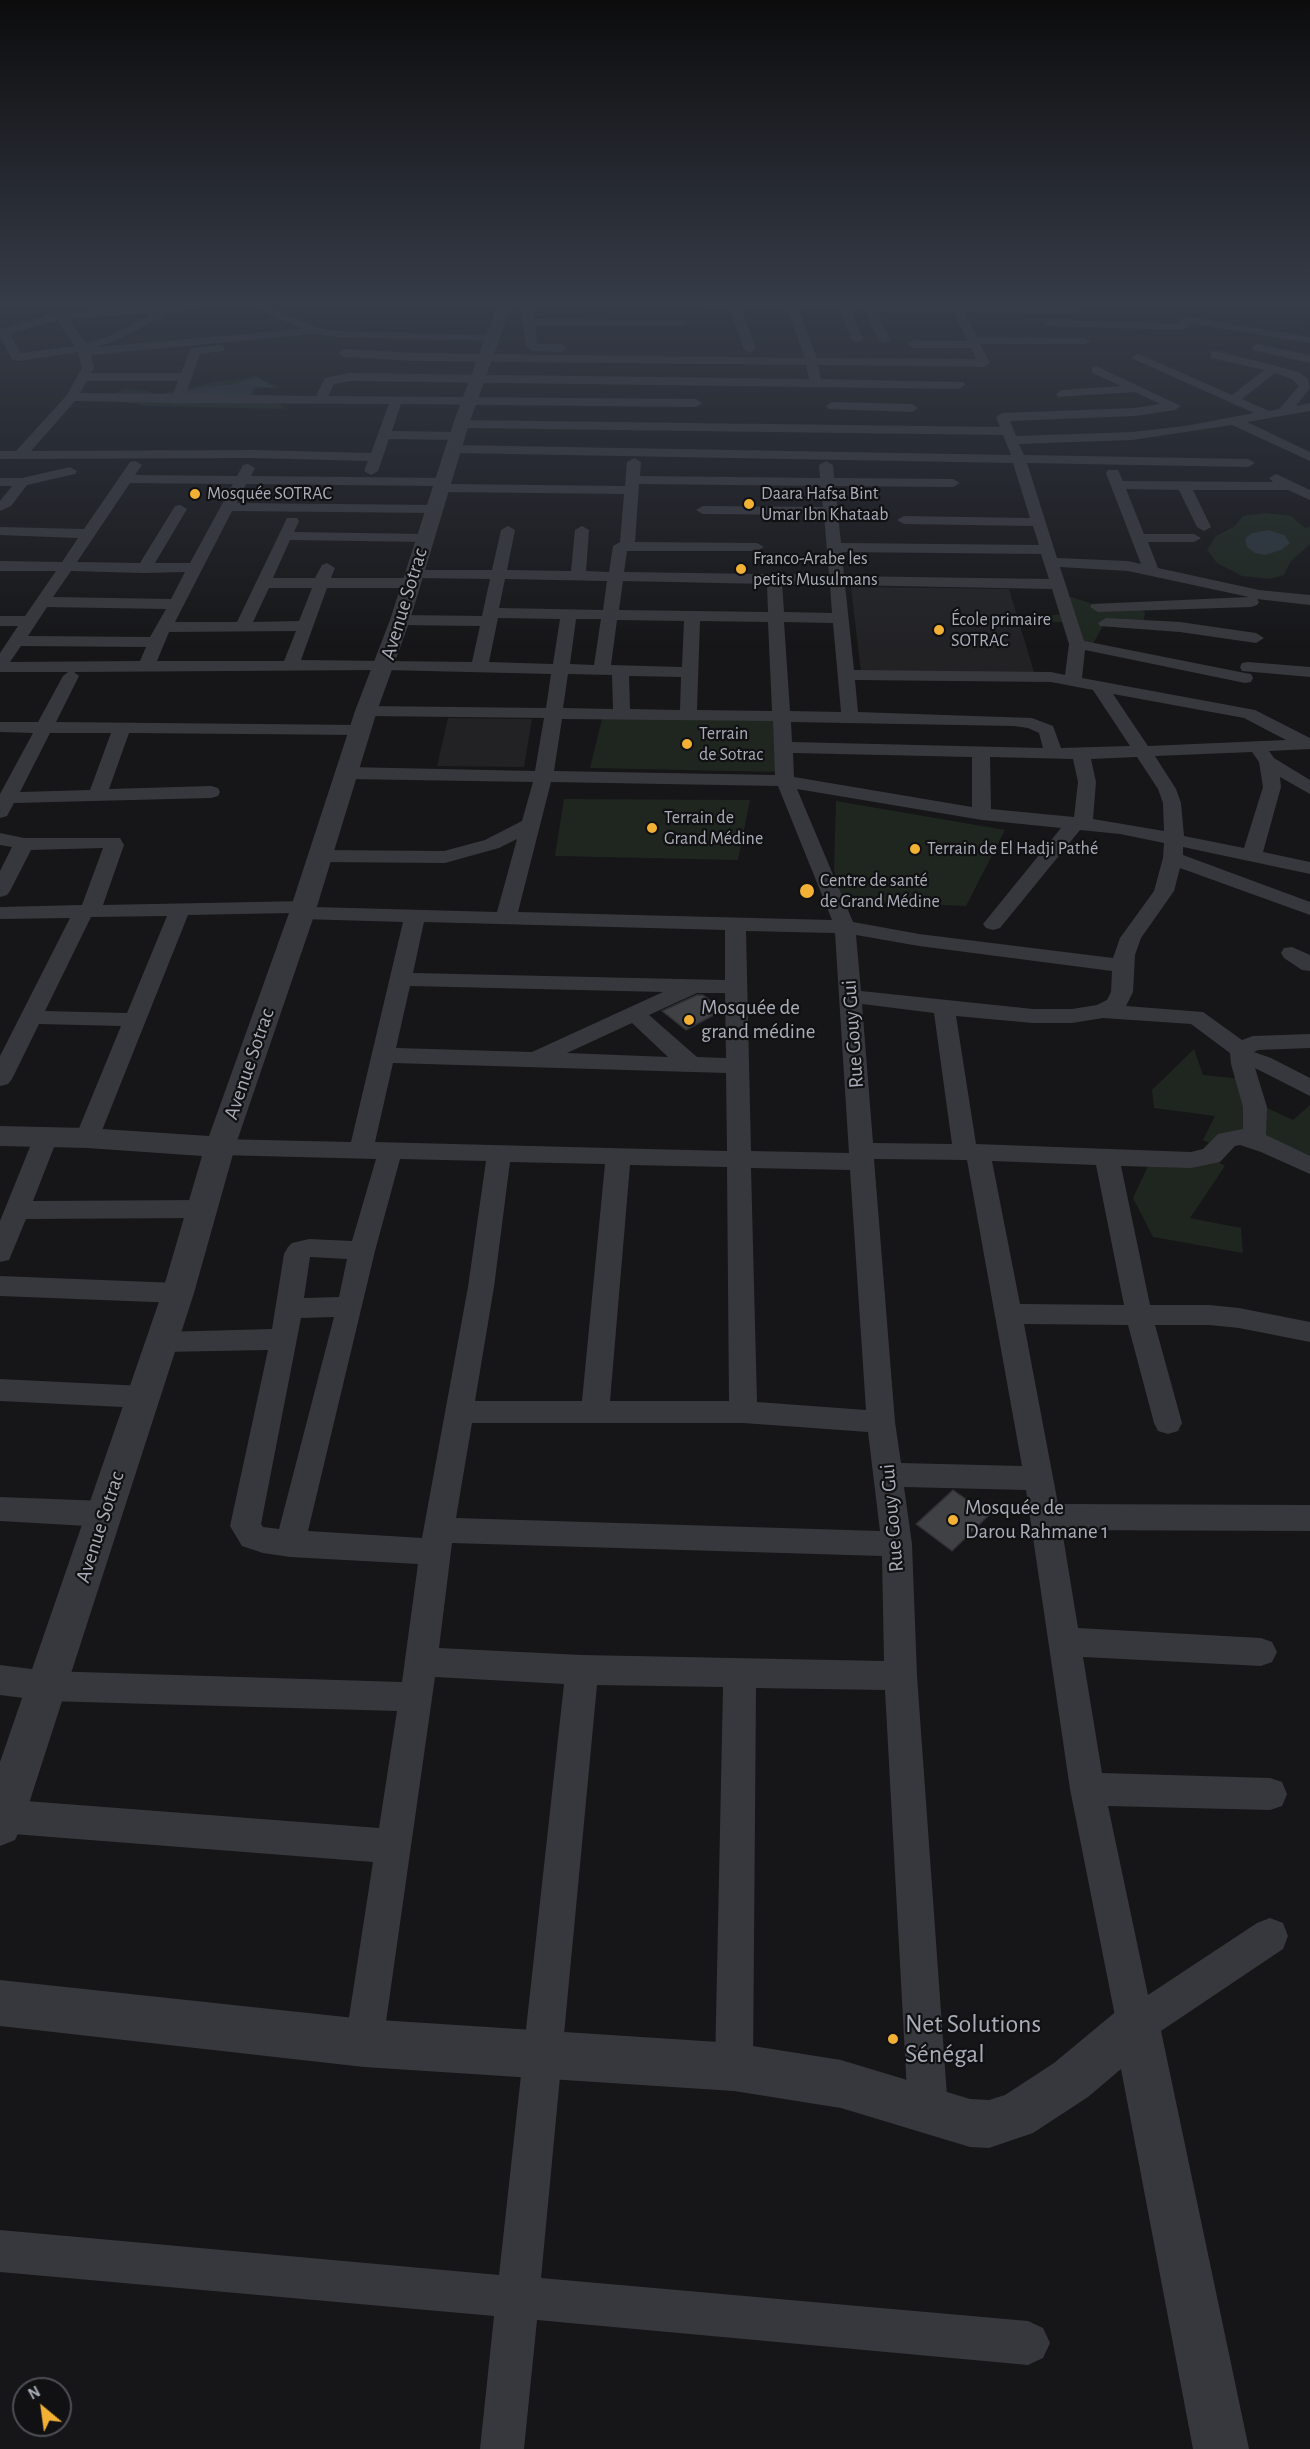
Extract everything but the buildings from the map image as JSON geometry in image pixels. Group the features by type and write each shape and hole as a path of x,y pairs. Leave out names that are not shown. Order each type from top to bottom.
{"street":[{"path":"19,456 51,420"},
{"path":"368,481 389,420"},
{"path":"433,420 460,434 630,479 952,483"},
{"path":"434,420 460,434 635,453 1248,464"},
{"path":"452,420 460,434"},
{"path":"455,420 460,434"},
{"name":"Avenue Sotrac","path":"1,1819 178,1293 220,1147 303,910 363,721 385,665 465,420"},
{"path":"229,507 290,508 491,420"},
{"path":"111,471 129,475 243,480 368,481 460,434 507,420"},
{"path":"460,434 539,420"},
{"path":"627,546 630,479 637,420"},
{"path":"875,420 878,429"},
{"path":"1003,420 1019,459 1077,644 1073,680"},
{"path":"1208,420 1216,424"},
{"path":"384,435 637,426 878,429 1009,436 1132,436 1185,430 1237,420"},
{"path":"1234,421 1310,457"},
{"path":"822,429 850,717"},
{"path":"1185,430 1271,476 1298,474"},
{"path":"1132,436 1144,462"},
{"path":"0,666 155,438"},
{"path":"147,665 156,642 229,507 254,454"},
{"path":"0,455 376,456"},
{"path":"0,482 22,482 75,471 79,455"},
{"path":"946,458 962,521"},
{"path":"1108,461 1151,570"},
{"path":"1118,485 1184,486 1254,491 1298,474"},
{"path":"1298,474 1310,496"},
{"path":"243,626 264,583 282,568 295,481"},
{"path":"701,546 704,481"},
{"name":"Rue Gouy Gui","path":"755,481 761,566 776,617 785,781 845,927 882,1422 897,1544 901,1676 928,2110"},
{"path":"0,507 6,503 22,482"},
{"path":"898,482 909,548"},
{"path":"1138,538 1199,532 1184,486"},
{"path":"144,568 180,508"},
{"path":"702,510 830,511"},
{"path":"904,520 1039,522"},
{"path":"479,668 508,530"},
{"path":"578,575 582,530"},
{"path":"0,531 89,534"},
{"path":"286,536 425,538"},
{"path":"602,670 620,546 701,546 761,566 837,579 1058,584"},
{"path":"834,547 909,548 1049,556 1151,570 1258,598"},
{"path":"0,566 196,568"},
{"path":"264,583 324,575 616,576 761,566"},
{"path":"282,568 324,575"},
{"path":"291,664 324,575"},
{"path":"1249,714 1246,672 1256,638 1258,598"},
{"path":"1098,607 1258,598 1310,600"},
{"path":"43,602 176,604"},
{"path":"400,620 569,614 840,618"},
{"path":"506,917 544,775 569,614"},
{"path":"688,715 692,616"},
{"path":"0,621 29,621"},
{"path":"1106,623 1180,627 1256,638"},
{"path":"165,627 305,626"},
{"path":"17,641 156,642"},
{"path":"1077,644 1246,672 1310,672"},
{"path":"0,666 291,664 690,672"},
{"path":"620,670 622,714"},
{"path":"846,675 1038,676 1073,680 1249,714 1309,744"},
{"path":"4,805 71,676"},
{"path":"1101,687 1167,789 1172,803 1174,848 1164,891 1131,938 1124,955 1122,992 1116,1004 1102,1011"},
{"path":"0,727 122,728 554,713 850,717 1032,723 1047,730 1054,754"},
{"path":"97,796 122,728"},
{"path":"783,747 981,753 1263,755 1309,744"},
{"path":"981,753 982,814"},
{"path":"993,924 1080,823 1087,782 1081,754"},
{"path":"1263,755 1310,788"},
{"path":"1252,855 1272,787 1263,755"},
{"path":"346,773 785,781 982,814 1080,823 1174,848 1310,909"},
{"path":"4,805 97,796 211,792"},
{"path":"320,856 445,856 492,844 531,824"},
{"path":"0,839 24,844 113,842 114,845 88,910 30,1017 0,1079"},
{"path":"0,891 24,844"},
{"path":"1174,848 1252,855 1310,868"},
{"path":"0,913 180,909 303,910 845,927 919,940 1122,966"},
{"path":"87,1138 180,909"},
{"path":"361,1151 415,915"},
{"path":"735,923 743,1412"},
{"path":"401,979 736,987"},
{"path":"534,1059 694,986"},
{"path":"850,996 1033,1016 1072,1016 1102,1011 1195,1017 1202,1020 1241,1053 1310,1088"},
{"path":"945,1008 971,1152 1008,1314 1039,1478 1086,1789 1221,2449"},
{"path":"634,1013 690,1064"},
{"path":"30,1017 135,1020"},
{"path":"1241,1053 1253,1043 1310,1041"},
{"path":"1241,1053 1255,1107 1256,1122 1253,1138"},
{"path":"384,1055 736,1066"},
{"path":"0,1136 390,1153 738,1161 971,1152 1203,1159 1211,1156 1232,1137 1253,1138 1310,1166"},
{"path":"0,1253 46,1137"},
{"path":"290,1544 362,1251 390,1153"},
{"path":"364,2043 437,1541 480,1297 500,1155"},
{"path":"1107,1156 1139,1314 1168,1423"},
{"path":"595,1411 618,1158"},
{"path":"18,1210 202,1209"},
{"path":"362,1251 301,1250 296,1259 284,1340 245,1526 253,1537 290,1544 437,1541 897,1544"},
{"path":"0,1286 178,1293"},
{"path":"290,1308 350,1307"},
{"path":"1008,1314 1229,1317 1310,1332"},
{"path":"162,1342 284,1340"},
{"path":"0,1390 143,1397"},
{"path":"460,1412 743,1412 882,1422"},
{"path":"890,1475 1039,1478"},
{"path":"0,1509 105,1514"},
{"path":"1045,1517 1310,1518"},
{"path":"1064,1642 1260,1652"},
{"path":"421,1662 582,1670 901,1676"},
{"path":"502,2449 582,1670"},
{"path":"734,2067 740,1673"},
{"path":"0,1680 47,1686 415,1697"},
{"path":"1086,1789 1270,1794"},
{"path":"1,1819 394,1846"},
{"path":"0,2003 364,2043 734,2067 841,2085 970,2123 989,2124 1017,2116 1071,2080 1136,2026 1270,1936"},
{"path":"0,2251 1028,2343"}],"shaded area":[{"path":"1265,513 1291,516 1305,528 1310,527 1310,544 1291,561 1284,575 1270,579 1242,576 1217,563 1207,550 1216,536 1235,526 1243,516"},
{"path":"1268,530 1284,535 1290,543 1281,550 1265,555 1255,553 1247,547 1245,539 1252,533"},
{"name":"École primaire SOTRAC","path":"851,587 1009,589 1034,672 861,672"},
{"path":"1071,597 1096,605 1136,603 1145,613 1142,629 1103,626 1093,644 1073,640 1068,622 1045,622 1040,617 1062,614 1061,599"},
{"name":"Terrain de Sotrac","path":"603,715 776,720 779,772 590,768"},
{"path":"448,718 532,719 524,767 437,766"},
{"name":"Terrain de Grand Médine","path":"564,799 750,800 738,860 555,856"},
{"name":"Terrain de El Hadji Pathé","path":"836,801 1005,830 966,906 841,901 834,869"},
{"path":"1194,1049 1203,1075 1242,1079 1265,1107 1293,1120 1310,1105 1310,1160 1234,1138 1216,1146 1203,1140 1215,1116 1154,1108 1152,1090"},
{"path":"1153,1155 1210,1157 1225,1166 1190,1218 1241,1228 1243,1253 1153,1237 1133,1198"}],"place":[{"name":"Mosquée SOTRAC","path":"195,494"},
{"name":"Daara Hafsa Bint Umar Ibn Khataab","path":"749,504"},
{"name":"Franco-Arabe les petits Musulmans","path":"741,569"},
{"name":"École primaire SOTRAC","path":"939,630"},
{"name":"Terrain de Sotrac","path":"687,744"},
{"name":"Terrain de Grand Médine","path":"652,828"},
{"name":"Terrain de El Hadji Pathé","path":"915,849"},
{"name":"Centre de santé de Grand Médine","path":"807,891"},
{"name":"Mosquée de grand médine","path":"689,1020"},
{"name":"Mosquée de Darou Rahmane 1","path":"953,1520"},
{"name":"Net Solutions Sénégal","path":"893,2039"}]}
